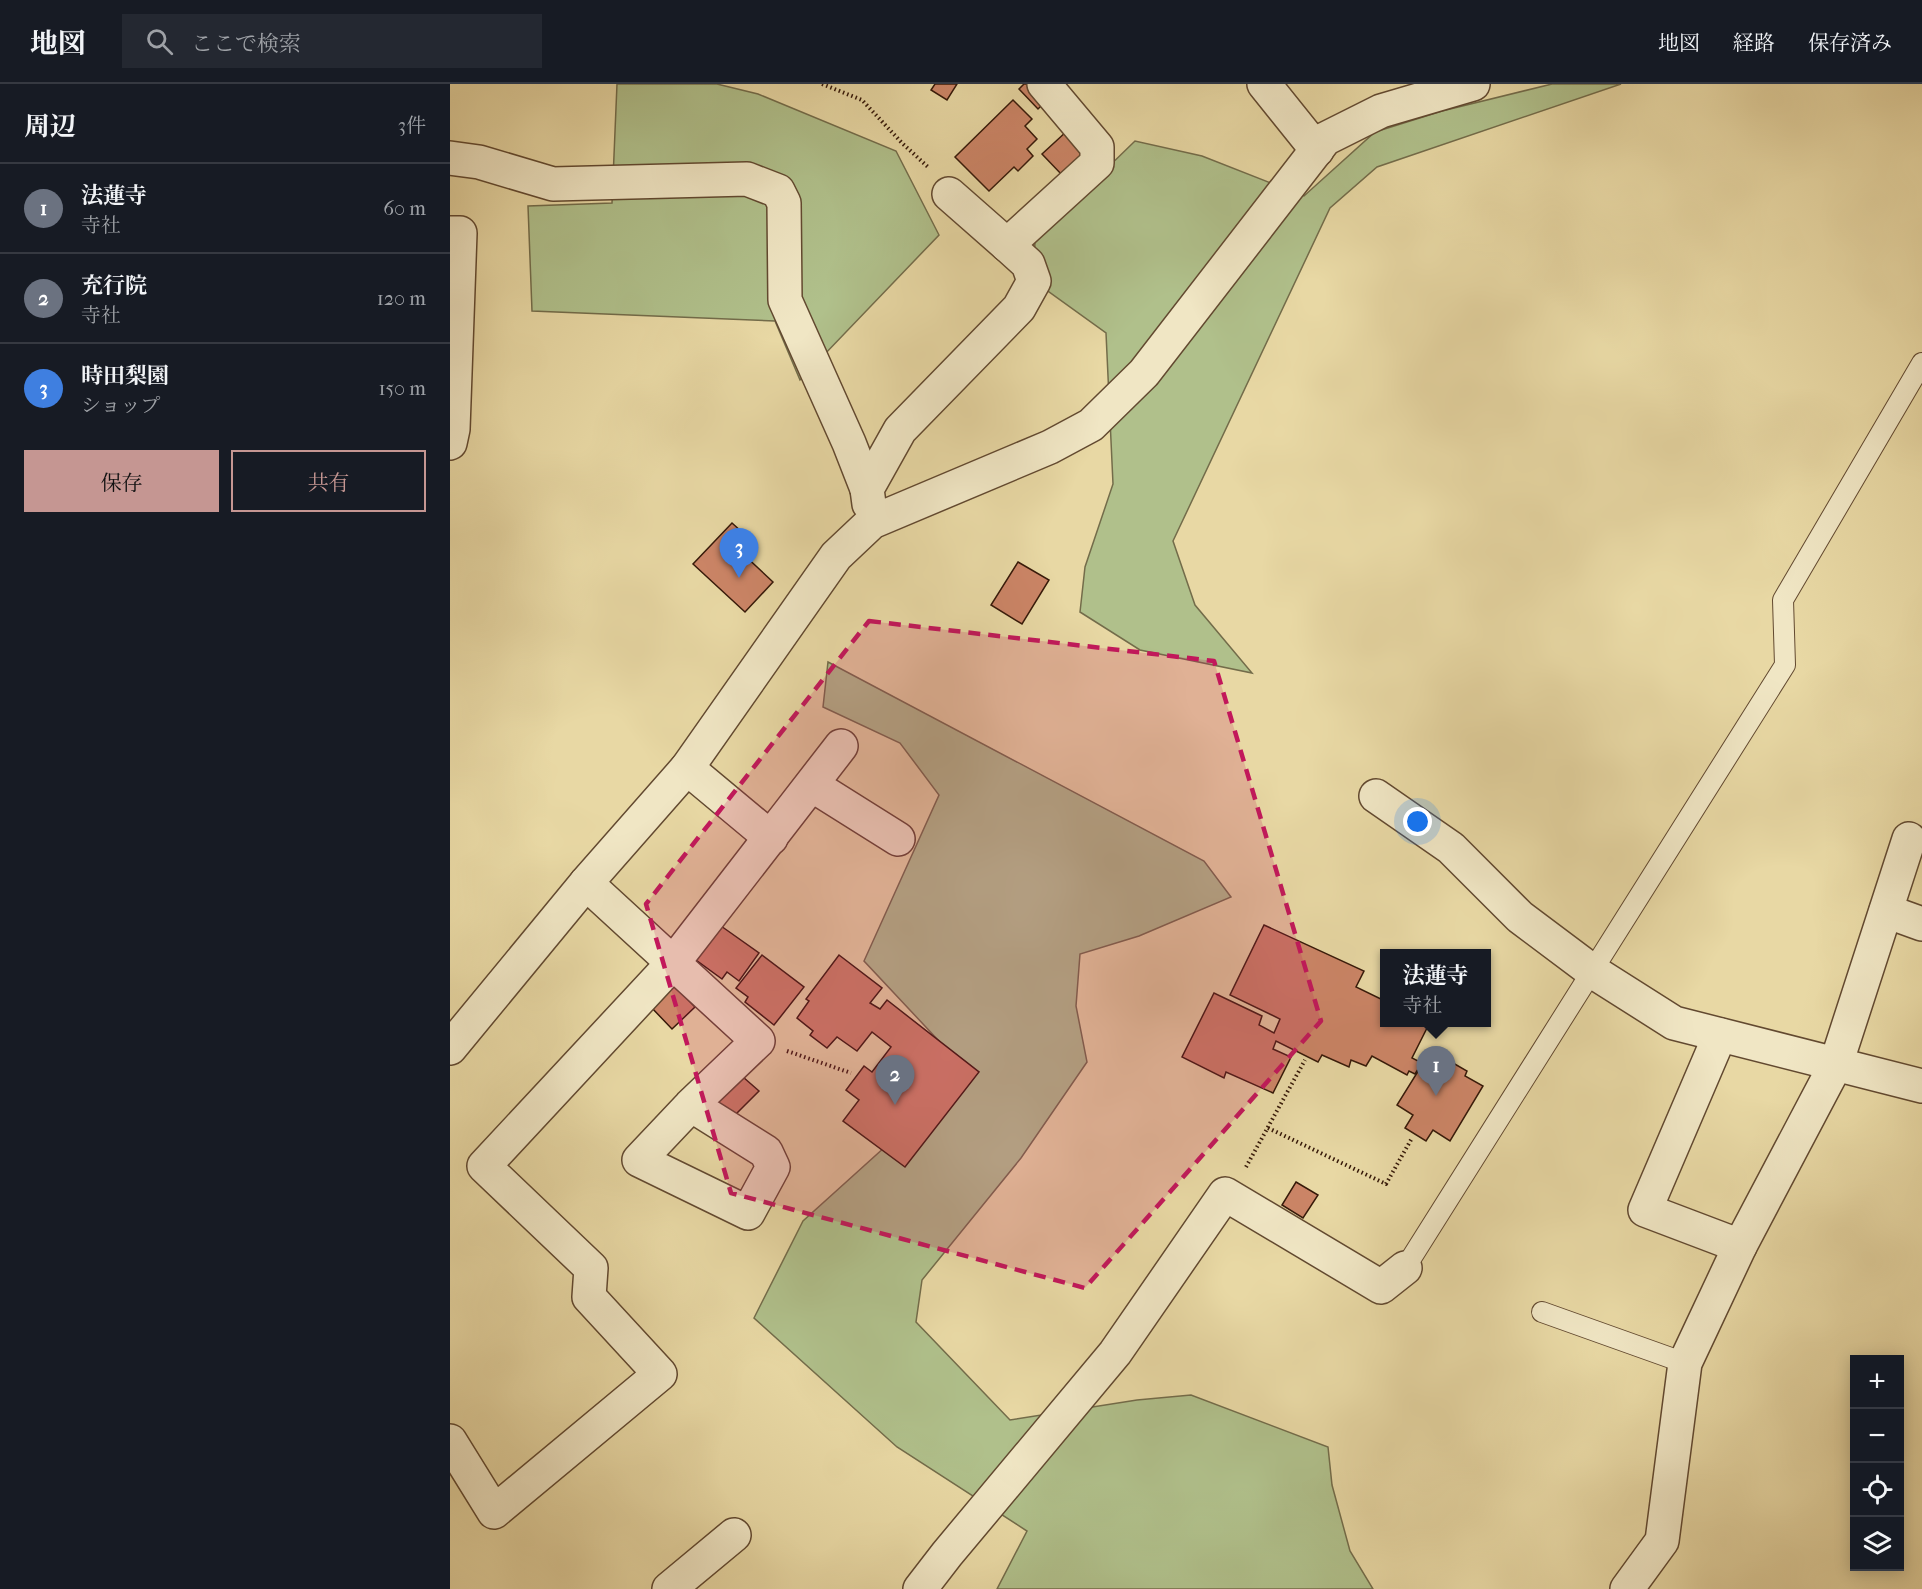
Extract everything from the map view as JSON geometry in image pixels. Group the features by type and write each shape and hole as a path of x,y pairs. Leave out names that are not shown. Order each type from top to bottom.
{"street":[{"path":"1007,245 1097,163 1097,147 1044,84"},
{"path":"1264,84 1317,150"},
{"path":"450,1048 586,883 687,768 836,556 872,522 1050,447 1091,425 1144,373 1325,139 1428,91 1473,84"},
{"path":"450,158 479,162 554,184 747,180 778,191 784,203 785,300 849,443 867,489 872,522"},
{"path":"867,489 900,430 1019,308 1034,280 1028,264 949,194"},
{"path":"450,233 460,233 453,429 450,443"},
{"path":"450,1441 494,1512 660,1374 589,1297 591,1268 484,1166 674,963 841,747"},
{"path":"687,768 771,838"},
{"path":"812,784 898,839"},
{"path":"1376,796 1451,848 1520,917 1592,971 1674,1023 1922,1086"},
{"path":"1627,1589 1662,1540 1684,1364 1740,1246 1836,1064 1909,839"},
{"path":"586,883 758,1041 691,1106"},
{"path":"1886,910 1922,924"},
{"path":"1720,1035 1645,1210 1740,1246"},
{"path":"920,1589 1115,1353 1226,1194 1381,1287 1405,1268"},
{"path":"669,1589 734,1535"}],"lane":[{"path":"1405,1268 1785,665 1783,600 1922,363"},
{"path":"1542,1312 1684,1364"}],"path":[{"path":"822,84 862,100 902,143 945,182 949,194"},
{"path":"758,1041 850,1073"},
{"path":"1229,1197 1305,1060"},
{"path":"1268,1128 1386,1184 1412,1138"}],"highlighted area":[{"path":"869,621 1214,661 1321,1021 1085,1288 731,1193 646,904"}],"green space":[{"path":"617,84 717,84 758,94 896,151 939,235 800,380 775,321 532,311 528,206 612,203"},
{"path":"1552,84 1621,84 1377,167 1330,208 1173,541 1195,605 1252,673 1140,650 1080,612 1085,567 1113,484 1106,333 1034,281 1035,238 1135,141 1202,156 1304,196 1375,132 1442,111"},
{"path":"828,662 1204,861 1231,897 1139,936 1080,954 1076,1006 1087,1062 1021,1158 922,1280 916,1322 1010,1420 1137,1400 1191,1395 1328,1447 1332,1485 1350,1551 1373,1589 997,1589 1027,1531 897,1447 754,1318 803,1221 968,1072 864,961 939,795 900,743 823,707"}],"building":[{"path":"935,84 957,84 947,100 931,90"},
{"path":"1027,84 1045,102 1038,109 1019,89"},
{"path":"1013,100 1032,119 1025,126 1037,139 1027,149 1033,156 1018,171 1014,167 989,191 955,157"},
{"path":"1067,131 1088,153 1063,176 1042,154"},
{"path":"732,523 753,542 742,553 773,582 745,612 693,564"},
{"path":"1018,562 1049,580 1022,624 991,605"},
{"path":"1264,925 1364,971 1356,987 1380,999 1380,1027 1428,1027 1412,1058 1422,1063 1415,1074 1409,1071 1407,1075 1372,1056 1366,1066 1351,1060 1349,1067 1322,1055 1318,1062 1276,1041 1273,1049 1291,1057 1273,1093 1226,1072 1224,1078 1182,1057 1214,993 1262,1016 1259,1025 1274,1033 1280,1019 1230,995"},
{"path":"721,926 759,953 739,981 727,972 722,979 696,960"},
{"path":"762,955 804,987 774,1025 745,1002 748,997 736,988"},
{"path":"839,955 882,988 870,1003 880,1009 887,1000 979,1072 905,1167 843,1121 859,1100 846,1090 864,1066 872,1072 891,1047 872,1032 857,1051 837,1037 827,1048 810,1035 813,1031 797,1018 809,1001 806,999"},
{"path":"674,985 695,1007 672,1029 651,1007"},
{"path":"1430,1052 1451,1065 1453,1063 1467,1071 1465,1076 1483,1086 1450,1141 1433,1130 1426,1141 1405,1128 1413,1115 1397,1105"},
{"path":"743,1077 759,1091 731,1119 715,1105"},
{"path":"1296,1182 1318,1195 1303,1218 1282,1205"}],"place":[{"name":"時田梨園","path":"739,578"},
{"name":"法蓮寺","path":"1436,1096"},
{"name":"充行院","path":"895,1105"}]}
